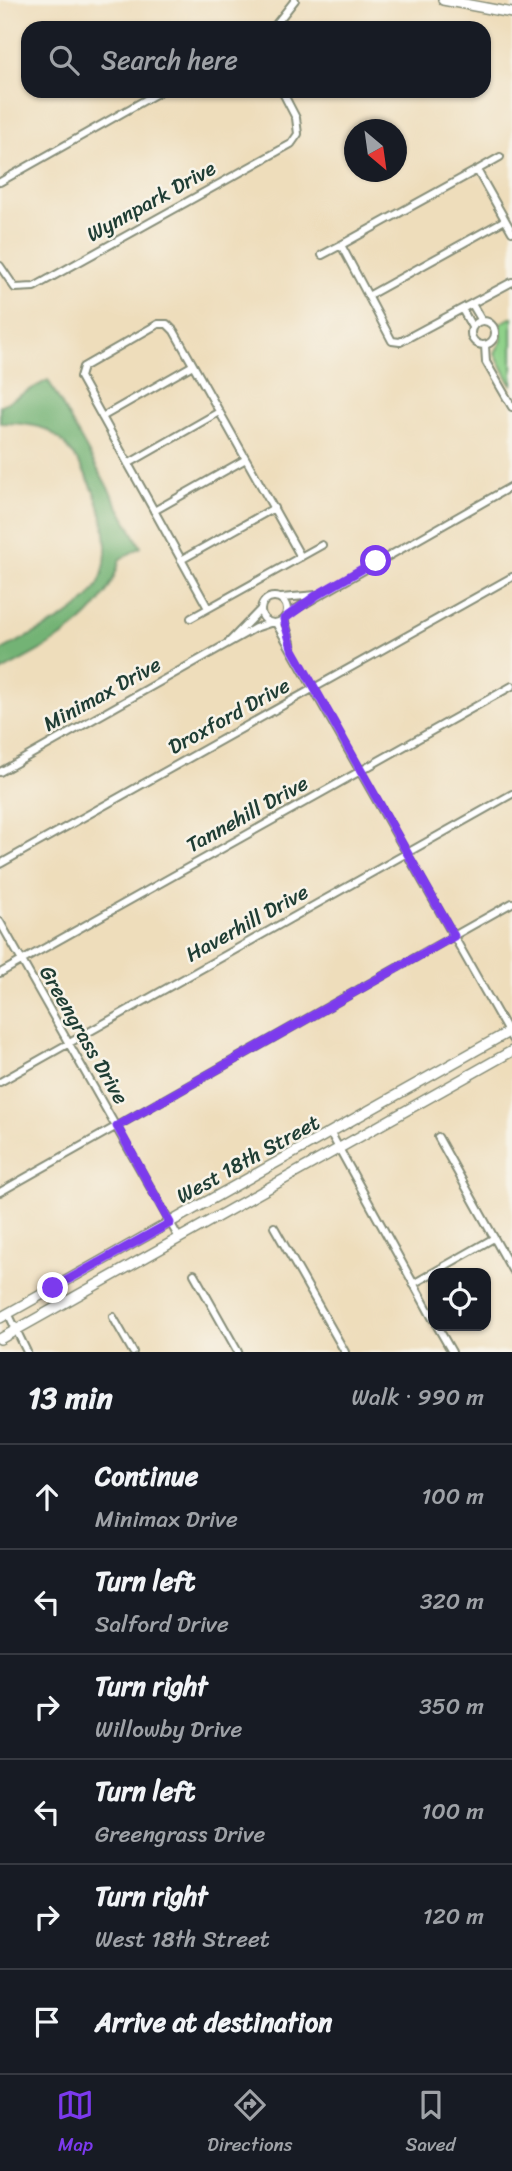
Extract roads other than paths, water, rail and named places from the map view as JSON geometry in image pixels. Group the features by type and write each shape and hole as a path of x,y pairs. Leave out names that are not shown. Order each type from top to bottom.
{"main road":[{"path":"443,0 512,13"},
{"name":"West 18th Street","path":"4,1316 511,1033"},
{"name":"West 18th Street","path":"0,1339 512,1051"},
{"path":"420,1082 429,1098"},
{"path":"249,1178 258,1194"}],"street":[{"path":"280,21 295,0"},
{"path":"0,182 149,98"},
{"name":"Wynnpark Drive","path":"0,266 15,288 34,287 291,144 298,134 296,118 286,98"},
{"path":"322,255 500,157"},
{"path":"477,170 512,232"},
{"path":"368,296 505,219"},
{"path":"341,245 392,341 400,342 512,282"},
{"path":"472,304 482,321 493,325 496,333 493,341 485,345"},
{"path":"462,309 472,327 472,339 485,345"},
{"path":"472,327 482,321"},
{"path":"208,608 80,376 83,367 158,324 171,327 301,557"},
{"path":"485,345 486,362 512,407"},
{"path":"102,417 193,366"},
{"path":"128,464 219,412"},
{"path":"154,511 246,459"},
{"path":"273,623 317,595 512,486"},
{"path":"181,560 274,508"},
{"path":"191,618 322,545"},
{"name":"Droxford Drive","path":"0,864 512,577"},
{"path":"317,595 267,598 260,610 263,618 273,623 292,648 511,1033"},
{"path":"281,598 286,605 285,616 292,648"},
{"name":"Minimax Drive","path":"222,648 260,610"},
{"name":"Minimax Drive","path":"0,772 255,628 273,623"},
{"name":"Tannehill Drive","path":"0,973 512,686"},
{"name":"Haverhill Drive","path":"0,1082 512,794"},
{"path":"0,1192 512,903"},
{"name":"Greengrass Drive","path":"0,922 179,1238"},
{"path":"330,1132 428,1311"},
{"path":"438,1137 512,1270"},
{"path":"274,1227 345,1352"},
{"path":"413,1284 494,1238"},
{"path":"194,1274 238,1352"},
{"path":"4,1316 17,1329 27,1352"},
{"path":"113,1317 132,1352"},
{"path":"440,1331 452,1352"}]}
